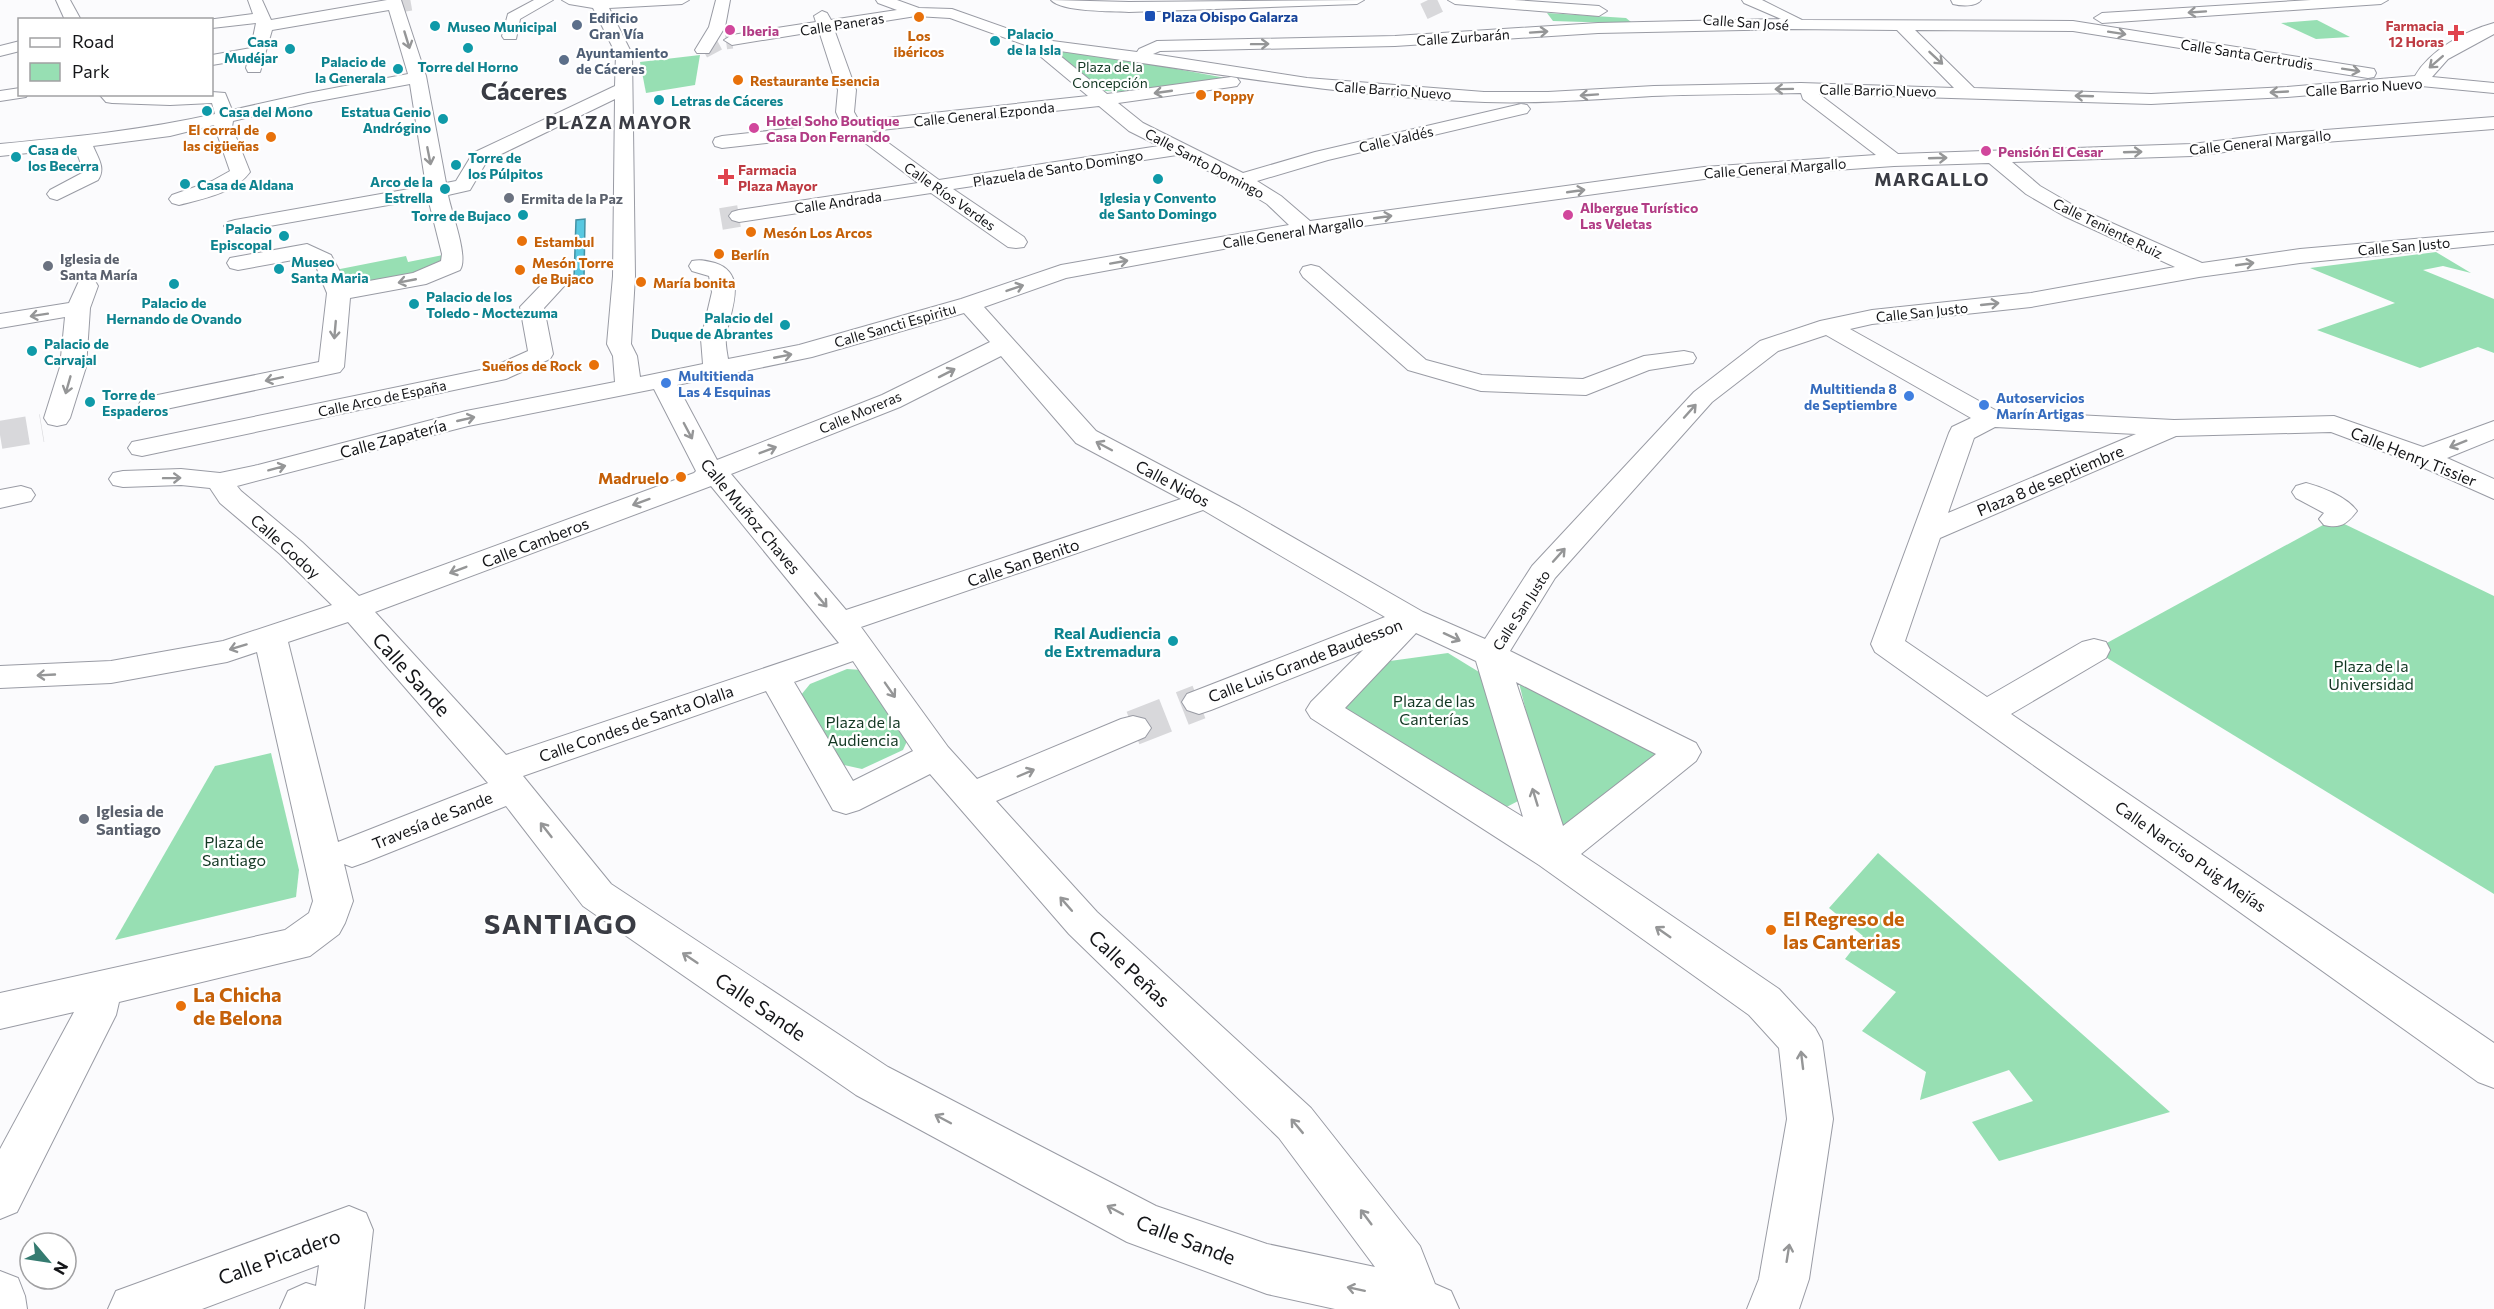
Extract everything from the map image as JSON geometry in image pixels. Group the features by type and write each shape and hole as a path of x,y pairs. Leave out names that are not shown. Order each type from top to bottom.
{"street":[{"path":"72,18 64,1 84,0"},
{"path":"213,60 256,60 263,22 255,0"},
{"path":"569,0 599,4 682,0"},
{"path":"703,50 719,24 723,0"},
{"path":"883,0 917,12 952,14 1034,43 1145,55 1262,78"},
{"path":"1058,0 1127,5 1136,0"},
{"path":"1106,4 1169,7 1357,0"},
{"name":"Calle San José","path":"1455,0 1783,26 2038,24"},
{"path":"1749,0 1808,25"},
{"path":"1957,0 1974,0"},
{"path":"1957,0 1998,25"},
{"path":"2070,23 2381,0"},
{"path":"213,23 263,22 394,3 416,78 442,218 453,254 452,265 418,279 339,293"},
{"path":"510,36 513,17 540,3"},
{"path":"599,4 624,54 624,276 620,344 625,356 628,386"},
{"name":"Calle Paneras","path":"732,40 824,21 917,12"},
{"path":"824,21 847,90 844,112 855,128"},
{"name":"Calle Santa Gertrudis","path":"2038,24 2070,23 2421,81"},
{"path":"1901,25 1969,93"},
{"name":"Calle Zurbarán","path":"1145,55 1157,46 1395,41 1598,28 1783,26"},
{"path":"2421,81 2424,72 2456,45 2494,28"},
{"path":"1034,43 1103,100 1262,78"},
{"path":"0,150 82,143 170,130 308,98 416,78"},
{"name":"Calle Barrio Nuevo","path":"1262,78 1484,97 1547,100 1654,91 1801,88 2151,99 2287,92 2421,81 2494,88"},
{"path":"236,226 462,186 480,157 624,88"},
{"path":"0,96 18,93"},
{"path":"1809,95 1894,160"},
{"path":"2453,95 2486,111"},
{"path":"110,96 112,98 171,100 219,97 225,117 223,127 240,172 234,178 221,184 179,199"},
{"name":"Calle General Ezponda","path":"722,142 1103,100"},
{"name":"Calle Santo Domingo","path":"1103,100 1137,127 1241,180 1274,200 1305,228"},
{"name":"Calle Valdés","path":"1241,180 1322,156 1547,100"},
{"name":"Calle General Margallo","path":"1061,272 1305,228 1704,173 1894,160 2192,150 2486,111"},
{"name":"Calle Ríos Verdes","path":"855,128 936,187 1061,272"},
{"path":"57,194 91,176 93,169 82,143"},
{"name":"Plazuela de Santo Domingo","path":"936,187 1179,148"},
{"name":"Calle Teniente Ruiz","path":"1993,156 2033,190 2071,212 2199,270"},
{"name":"Calle Andrada","path":"739,216 936,187"},
{"name":"Calle San Justo","path":"1491,656 1543,573 1703,397 1769,346 1828,326 1872,317 2031,300 2199,270 2300,256 2494,238"},
{"path":"152,404 331,367 339,293 323,260 307,251 238,263"},
{"path":"700,266 719,272 724,292 713,339 721,367"},
{"name":"Calle Sancti Espiritu","path":"661,379 803,352 969,304 1061,272"},
{"path":"1311,272 1417,365 1481,383 1586,387 1644,363 1684,358"},
{"name":"Calle Arco de España","path":"142,448 497,374 541,354 532,307 555,284"},
{"path":"0,321 82,298 73,367 57,418"},
{"name":"Calle Nidos","path":"969,304 1086,436 1218,507 1412,619"},
{"name":"Plaza 8 de septiembre","path":"1828,326 1991,419 2174,428 2334,424"},
{"name":"Calle Moreras","path":"714,471 891,401 1003,345"},
{"name":"Calle Zapatería","path":"123,479 181,477 220,481 260,473 466,419 661,379"},
{"name":"Calle Muñoz Chaves","path":"661,379 706,465 714,471 852,637 935,756"},
{"name":"Plaza 8 de septiembre","path":"1887,644 1962,433 1991,419"},
{"name":"Calle Henry Tissier","path":"2334,424 2421,456 2494,490"},
{"name":"Plaza 8 de septiembre","path":"1926,533 2174,428"},
{"path":"2421,456 2441,451 2494,429"},
{"name":"Calle Camberos","path":"354,609 704,479 714,471"},
{"name":"Calle Godoy","path":"220,481 231,497 291,548 354,609"},
{"path":"2306,492 2342,511 2334,519"},
{"name":"Calle San Benito","path":"852,637 1218,507"},
{"path":"0,677 111,672 227,651 354,609"},
{"name":"Calle Sande","path":"354,609 506,780 597,895 872,1081 1144,1225 1267,1269 1425,1306"},
{"path":"1553,855 1683,752 1412,619 1323,710 1553,855 1764,1002 1800,1041 1810,1119 1784,1280 1773,1309"},
{"name":"Calle Luis Grande Baudesson","path":"1199,702 1412,619"},
{"path":"852,637 774,676 846,800 935,756"},
{"path":"0,1011 296,944 324,923 333,901 270,638"},
{"name":"Calle Narciso Puig Mejías","path":"1887,644 2494,1068"},
{"path":"1986,713 2094,650"},
{"path":"1491,656 1553,855"},
{"name":"Calle Condes de Santa Olalla","path":"506,780 774,676"},
{"path":"972,796 1133,728"},
{"name":"Calle Peñas","path":"935,756 1083,923 1295,1123 1402,1263 1425,1306"},
{"name":"Travesía de Sande","path":"352,852 506,780"},
{"path":"0,1196 95,1015 100,990"},
{"name":"Calle Picadero","path":"134,1309 350,1230 338,1309"},
{"path":"0,1296 1,1309"}],"green space":[{"path":"1547,13 1626,18 1631,22 1645,24 1553,21"},
{"path":"2317,20 2350,37 2316,39 2281,23"},
{"name":"Plaza de la Concepción","path":"1034,43 1237,80 1123,92 1105,91"},
{"path":"700,55 695,85 646,93 640,62"},
{"path":"2436,252 2471,273 2443,266 2423,270 2494,299 2494,353 2478,347 2420,368 2317,330 2395,303 2310,268"},
{"path":"443,255 440,271 339,293 330,271 406,256 408,262"},
{"name":"Plaza de la Universidad","path":"2334,519 2494,596 2494,894 2094,650"},
{"name":"Plaza de las Canterías","path":"1448,653 1479,672 1522,799 1495,813 1342,713 1348,698 1390,661"},
{"name":"Plaza de la Audiencia","path":"847,669 862,670 909,737 903,750 862,769 844,765 801,695 810,684"},
{"name":"Plaza de las Canterías","path":"1517,675 1665,751 1558,840"},
{"name":"Plaza de Santiago","path":"271,753 299,870 296,897 115,940 215,766"},
{"path":"1878,853 2170,1112 1999,1161 1972,1122 2033,1101 2009,1070 1920,1100 1926,1072 1862,1031 1896,992 1845,959 1863,936 1829,908"}],"water":[{"path":"585,219 584,278 574,279 576,220"}],"tunnel":[{"path":"1428,0 1437,19"},
{"path":"394,5 411,2"},
{"path":"703,50 718,42 732,40"},
{"path":"721,219 739,216"},
{"path":"0,435 42,428"},
{"path":"1133,728 1199,702"}],"place":[{"name":"Plaza Obispo Galarza","path":"1150,16"},
{"name":"Los ibéricos","path":"919,17"},
{"name":"Edificio Gran Vía","path":"577,25"},
{"name":"Museo Municipal","path":"435,26"},
{"name":"Iberia","path":"730,30"},
{"name":"Farmacia 12 Horas","path":"2456,33"},
{"name":"Palacio de la Isla","path":"995,41"},
{"name":"Torre del Horno","path":"468,48"},
{"name":"Casa Mudéjar","path":"290,49"},
{"name":"Ayuntamiento de Cáceres","path":"564,60"},
{"name":"Palacio de la Generala","path":"398,69"},
{"name":"Restaurante Esencia","path":"738,80"},
{"name":"Poppy","path":"1201,95"},
{"name":"Letras de Cáceres","path":"659,100"},
{"name":"Casa del Mono","path":"207,111"},
{"name":"Estatua Genio Andrógino","path":"443,119"},
{"name":"Hotel Soho Boutique Casa Don Fernando","path":"754,128"},
{"name":"El corral de las cigüeñas","path":"271,137"},
{"name":"Pensión El Cesar","path":"1986,151"},
{"name":"Casa de los Becerra","path":"16,157"},
{"name":"Torre de los Púlpitos","path":"456,165"},
{"name":"Farmacia Plaza Mayor","path":"726,177"},
{"name":"Iglesia y Convento de Santo Domingo","path":"1158,179"},
{"name":"Casa de Aldana","path":"185,184"},
{"name":"Arco de la Estrella","path":"445,189"},
{"name":"Ermita de la Paz","path":"509,198"},
{"name":"Torre de Bujaco","path":"523,215"},
{"name":"Albergue Turístico Las Veletas","path":"1568,215"},
{"name":"Mesón Los Arcos","path":"751,232"},
{"name":"Palacio Episcopal","path":"284,236"},
{"name":"Estambul","path":"522,241"},
{"name":"Berlín","path":"719,254"},
{"name":"Iglesia de Santa María","path":"48,266"},
{"name":"Museo Santa Maria","path":"279,269"},
{"name":"Mesón Torre de Bujaco","path":"520,270"},
{"name":"María bonita","path":"641,282"},
{"name":"Palacio de Hernando de Ovando","path":"174,284"},
{"name":"Palacio de los Toledo - Moctezuma","path":"414,304"},
{"name":"Palacio del Duque de Abrantes","path":"785,325"},
{"name":"Palacio de Carvajal","path":"32,351"},
{"name":"Sueños de Rock","path":"594,365"},
{"name":"Multitienda Las 4 Esquinas","path":"666,383"},
{"name":"Multitienda 8 de Septiembre","path":"1909,396"},
{"name":"Torre de Espaderos","path":"90,402"},
{"name":"Autoservicios Marín Artigas","path":"1984,405"},
{"name":"Madruelo","path":"681,477"},
{"name":"Real Audiencia de Extremadura","path":"1173,641"},
{"name":"Iglesia de Santiago","path":"84,819"},
{"name":"El Regreso de las Canterias","path":"1771,930"},
{"name":"La Chicha de Belona","path":"181,1006"}],"district":[{"name":"Cáceres","path":"524,90"},
{"name":"PLAZA MAYOR","path":"619,122"},
{"name":"MARGALLO","path":"1932,179"},
{"name":"SANTIAGO","path":"561,923"}]}
